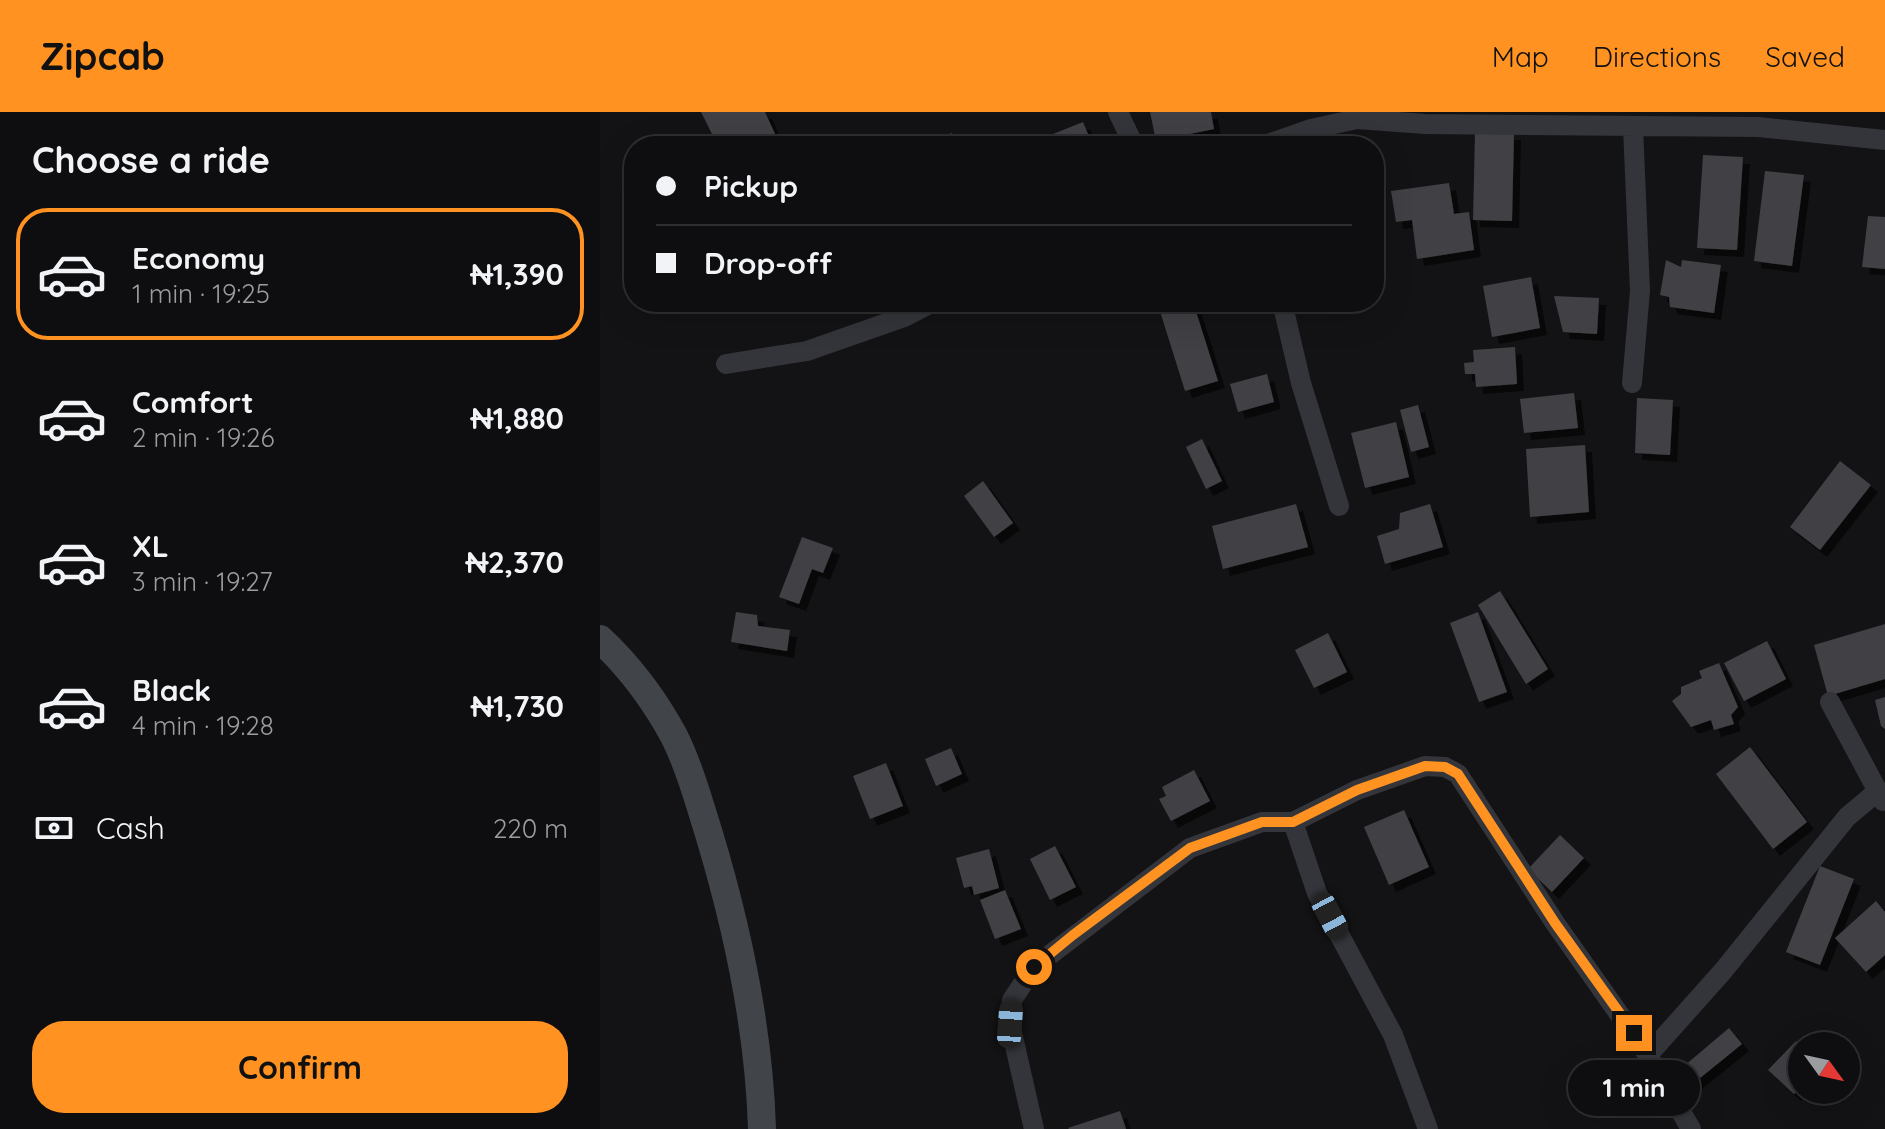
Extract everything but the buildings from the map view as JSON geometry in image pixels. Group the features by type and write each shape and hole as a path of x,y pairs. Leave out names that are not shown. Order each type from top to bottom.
{"main road":[{"path":"600,639 647,694 674,737 699,802 726,890 745,975 760,1076 762,1129"}],"street":[{"path":"1118,112 1129,136"},
{"path":"1291,136 1356,116 1425,124 1758,127 1885,140"},
{"path":"1632,383 1640,291 1633,127"},
{"path":"726,364 807,351 914,312"},
{"path":"1284,312 1301,383 1339,506"},
{"path":"1648,1055 1723,971 1847,817 1882,798 1830,702"},
{"path":"1034,1129 1010,1024 1012,1000 1034,967 1190,848 1262,822 1293,822 1357,790 1425,766 1445,767 1458,774 1555,923 1648,1055 1691,1129"},
{"path":"1293,822 1317,893 1393,1035 1428,1129"}],"route":[{"path":"1034,967 1190,848 1262,822 1293,822 1357,790 1425,766 1445,767 1458,774 1555,923 1634,1033"}]}
